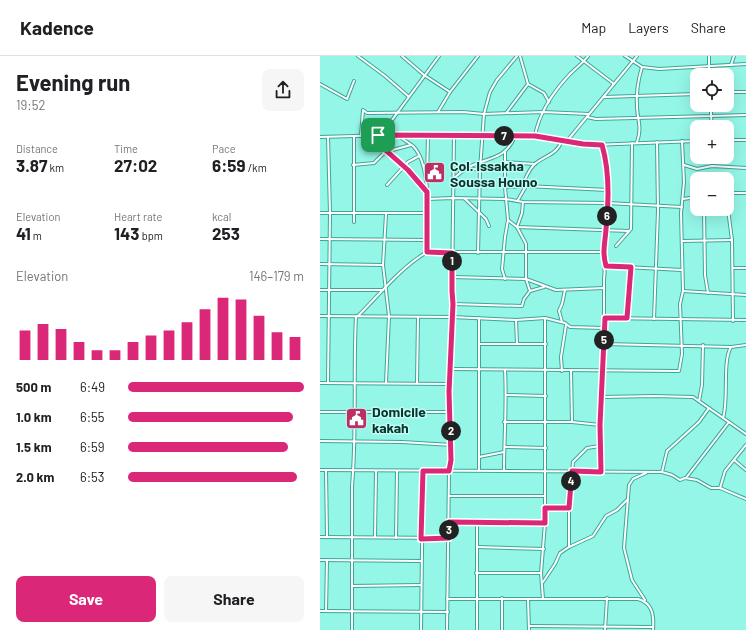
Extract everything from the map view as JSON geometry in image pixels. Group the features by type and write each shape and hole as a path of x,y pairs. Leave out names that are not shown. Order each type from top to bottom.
{"street":[{"path":"358,56 385,76 408,96"},
{"path":"402,56 424,75 450,92"},
{"path":"406,60 409,56"},
{"path":"384,130 439,56"},
{"path":"438,112 450,92 478,56"},
{"path":"478,253 482,135 484,114 490,92 497,80 518,56 528,84 544,93 549,102"},
{"path":"577,56 614,84"},
{"path":"535,136 537,123 549,102 570,75 588,56"},
{"path":"625,56 642,67 659,69 746,64"},
{"path":"567,141 637,56"},
{"path":"708,56 709,66"},
{"path":"731,65 734,56"},
{"path":"637,143 641,127 638,118 637,96 638,82 642,67"},
{"path":"320,84 347,100 354,81"},
{"path":"507,112 528,84"},
{"path":"734,92 746,92"},
{"path":"604,97 690,94"},
{"path":"361,136 363,110 366,113 463,112 484,114 507,112 543,112 589,114"},
{"path":"711,112 711,120"},
{"path":"587,117 596,119 746,115"},
{"path":"378,135 382,147 403,166 427,192"},
{"path":"320,137 378,135 399,137 482,135 535,136 602,145 690,141"},
{"path":"354,136 354,222"},
{"path":"427,252 428,136"},
{"path":"447,630 449,471 452,445 450,384 453,304 452,253 454,136"},
{"path":"453,179 465,170 505,152 515,136"},
{"path":"328,137 330,213 328,264 328,383"},
{"path":"399,137 411,145 419,156 427,184"},
{"path":"505,162 534,164 552,155 560,146 562,140"},
{"path":"734,140 746,140"},
{"path":"451,369 679,371 681,364 680,304 683,291 682,207 684,165 682,141"},
{"path":"654,319 657,268 657,142"},
{"path":"616,246 631,229 632,143"},
{"path":"353,166 374,163 387,151 411,145"},
{"path":"601,472 600,425 604,371 604,288 606,266 603,252 608,190 607,161 602,145"},
{"path":"505,152 505,187 508,220 502,269 505,278"},
{"path":"387,185 403,166 419,156"},
{"path":"522,186 534,164"},
{"path":"684,165 697,169 712,166 746,168"},
{"path":"453,170 480,169"},
{"path":"505,187 526,186 608,190"},
{"path":"518,200 526,186"},
{"path":"734,194 746,193"},
{"path":"464,198 486,219 489,226"},
{"path":"683,199 690,198"},
{"path":"427,199 506,199 523,202 607,203 682,207"},
{"path":"517,226 522,213 523,202"},
{"path":"320,213 427,213"},
{"path":"386,214 383,265 389,316 386,383"},
{"path":"704,216 705,275 708,293"},
{"path":"729,216 732,240 733,321"},
{"path":"508,220 517,226 526,244 524,253 526,260 526,279 530,291"},
{"path":"517,226 629,231"},
{"path":"320,239 427,240"},
{"path":"683,241 732,240"},
{"path":"352,630 352,486 354,470 354,383 357,316 420,255 427,252 603,252"},
{"path":"320,264 383,265"},
{"path":"606,266 682,270"},
{"path":"627,318 631,267"},
{"path":"733,268 746,268"},
{"path":"452,277 526,279 556,290 604,288"},
{"path":"453,304 522,306 524,299 530,291 545,287"},
{"path":"320,290 385,289"},
{"path":"562,322 559,311 565,290"},
{"path":"683,291 746,295"},
{"path":"320,316 452,317 516,320 545,318 562,322 570,327 604,328"},
{"path":"417,383 418,317"},
{"path":"478,470 480,369 479,318"},
{"path":"543,599 541,573 545,523 545,318"},
{"path":"605,318 746,320"},
{"path":"516,320 517,344"},
{"path":"562,371 561,357 566,325"},
{"path":"480,344 546,344"},
{"path":"604,344 703,345 731,347 746,345"},
{"path":"699,401 702,385 703,345"},
{"path":"723,418 726,409 727,357 731,347"},
{"path":"504,470 504,422 506,395 505,370"},
{"path":"571,371 572,422"},
{"path":"320,383 450,384"},
{"path":"506,395 546,396"},
{"path":"602,397 693,397 746,434"},
{"path":"662,472 667,451 699,422 709,408"},
{"path":"320,412 450,412"},
{"path":"504,422 572,422 600,425"},
{"path":"686,478 729,422"},
{"path":"320,441 402,442 452,445"},
{"path":"720,488 725,471 746,445"},
{"path":"569,547 569,508 573,462 580,453 592,446 600,446"},
{"path":"504,447 546,448"},
{"path":"479,457 504,452"},
{"path":"734,460 746,470"},
{"path":"326,469 327,536"},
{"path":"320,470 662,472 672,475 680,480 686,478 697,480 711,488 720,488 746,499"},
{"path":"375,538 376,471"},
{"path":"396,538 397,471"},
{"path":"421,630 423,471"},
{"path":"651,472 633,479 629,485 624,548 632,580 651,608 653,630"},
{"path":"449,496 545,496"},
{"path":"542,583 555,564 560,553 592,536 606,516 617,510 628,499"},
{"path":"545,508 569,508"},
{"path":"449,522 545,523"},
{"path":"477,522 477,630"},
{"path":"320,536 421,539 449,538"},
{"path":"476,547 544,549"},
{"path":"320,560 421,561"},
{"path":"326,610 327,560"},
{"path":"476,573 541,573"},
{"path":"352,586 421,585"},
{"path":"502,598 502,630"},
{"path":"447,599 606,598 638,599 646,601"},
{"path":"605,630 606,598"},
{"path":"528,599 529,630"},
{"path":"320,611 448,612"},
{"path":"529,626 653,626"}],"place":[{"name":"Col. Issakha Soussa Houno","path":"435,173"},
{"name":"Domicile kakah","path":"356,419"}],"route":[{"path":"378,135 399,137 482,135 535,136 583,144 602,145 607,161 608,190 603,252 606,266 631,267 627,318 605,318 604,371 600,425 601,472 572,471 569,508 545,508 545,523 449,522 449,538 421,539 423,471 449,471 451,460 452,445 449,392 453,304 452,253 427,252 427,192 420,182 408,170 397,162 391,154 382,147 378,135"}]}
